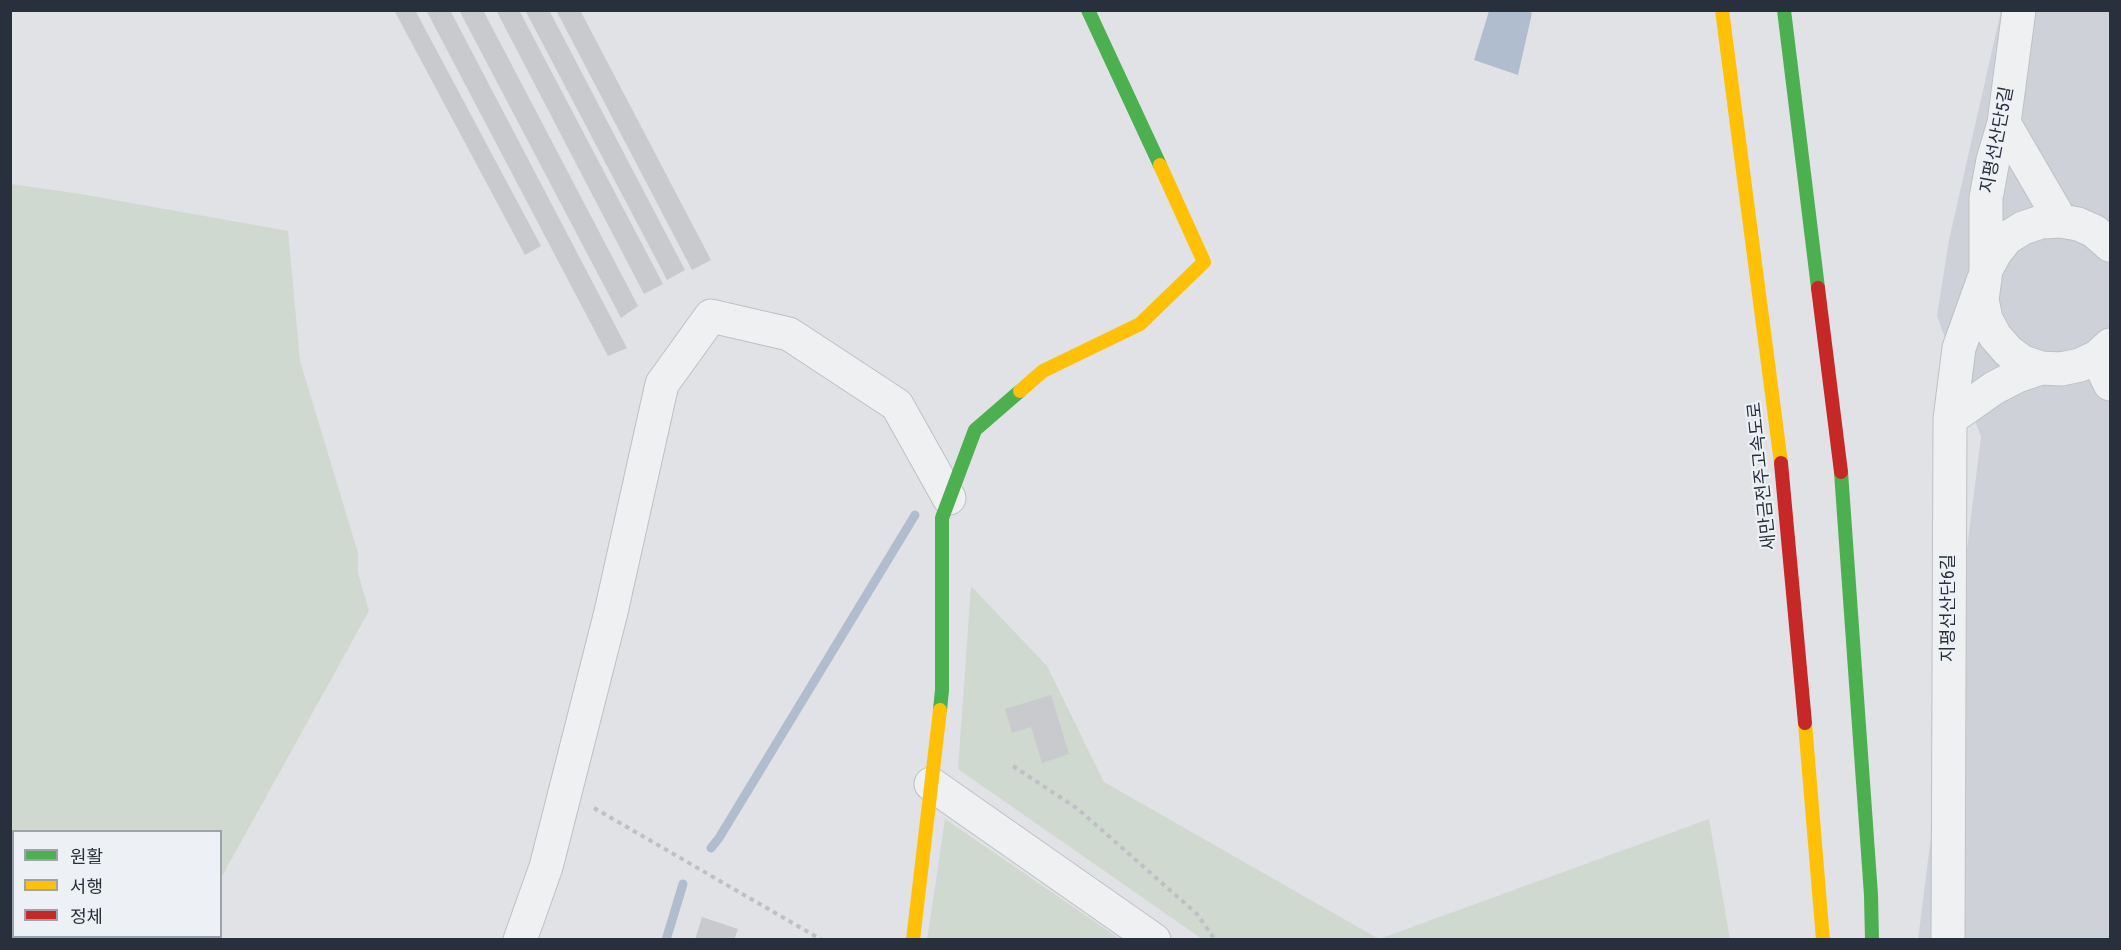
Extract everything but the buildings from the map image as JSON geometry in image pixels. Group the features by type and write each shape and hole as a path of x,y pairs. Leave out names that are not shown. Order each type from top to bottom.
{"main road":[{"path":"913,939 942,690 942,518 975,430 1043,371 1140,324 1204,262 1088,10"},
{"name":"새만금전주고속도로","path":"1722,10 1785,495 1823,939"},
{"path":"1784,10 1844,495 1872,939"}],"street":[{"name":"지평선산단5길","path":"2019,10 2004,123 1993,160 1986,198 1985,275 1982,300 1986,319 1995,336 2007,351 2023,362 2042,368"},
{"path":"2004,123 2061,221"},
{"path":"1985,275 1995,253 2007,238 2023,228 2041,222 2061,221 2078,224 2094,231 2110,245"},
{"name":"지평선산단6길","path":"1948,939 1950,419 1959,348 1985,275"},
{"path":"520,939 546,867 611,612 662,384 711,316 789,334 897,405 949,498"},
{"path":"1950,419 1994,388 2017,376 2042,368 2061,369 2106,362"},
{"path":"931,784 1154,939"}],"path":[{"path":"1013,766 1078,809 1197,914 1215,939"},
{"path":"565,791 822,939"}],"shaded area":[{"path":"2001,11 2110,11 2110,939 1918,940 1981,437 1937,316 1949,240"},
{"path":"11,184 81,194 288,231 300,361 358,553 358,573 369,611 222,876 222,830 12,830 12,938 185,939 11,939"},
{"path":"971,586 1047,666 1104,782 1379,939 1202,939 958,769"},
{"path":"945,819 1120,939 927,940"},
{"path":"1709,819 1730,939 1379,939"}],"water":[{"path":"1489,11 1532,13 1518,75 1474,60"}],"waterway":[{"path":"711,848 915,515"},
{"path":"666,940 683,884"}],"traffic: fast":[{"path":"1088,10 1160,165"},
{"path":"1784,10 1818,288"},
{"path":"940,710 942,518 975,430 1020,391"},
{"path":"1841,472 1871,895 1872,940"}],"traffic: slow":[{"path":"1722,10 1781,463"},
{"path":"1020,391 1043,371 1140,324 1204,262 1160,165"},
{"path":"913,940 940,710"},
{"path":"1805,723 1823,940"}],"traffic: jam":[{"path":"1818,288 1841,472"},
{"path":"1781,463 1805,723"}]}
